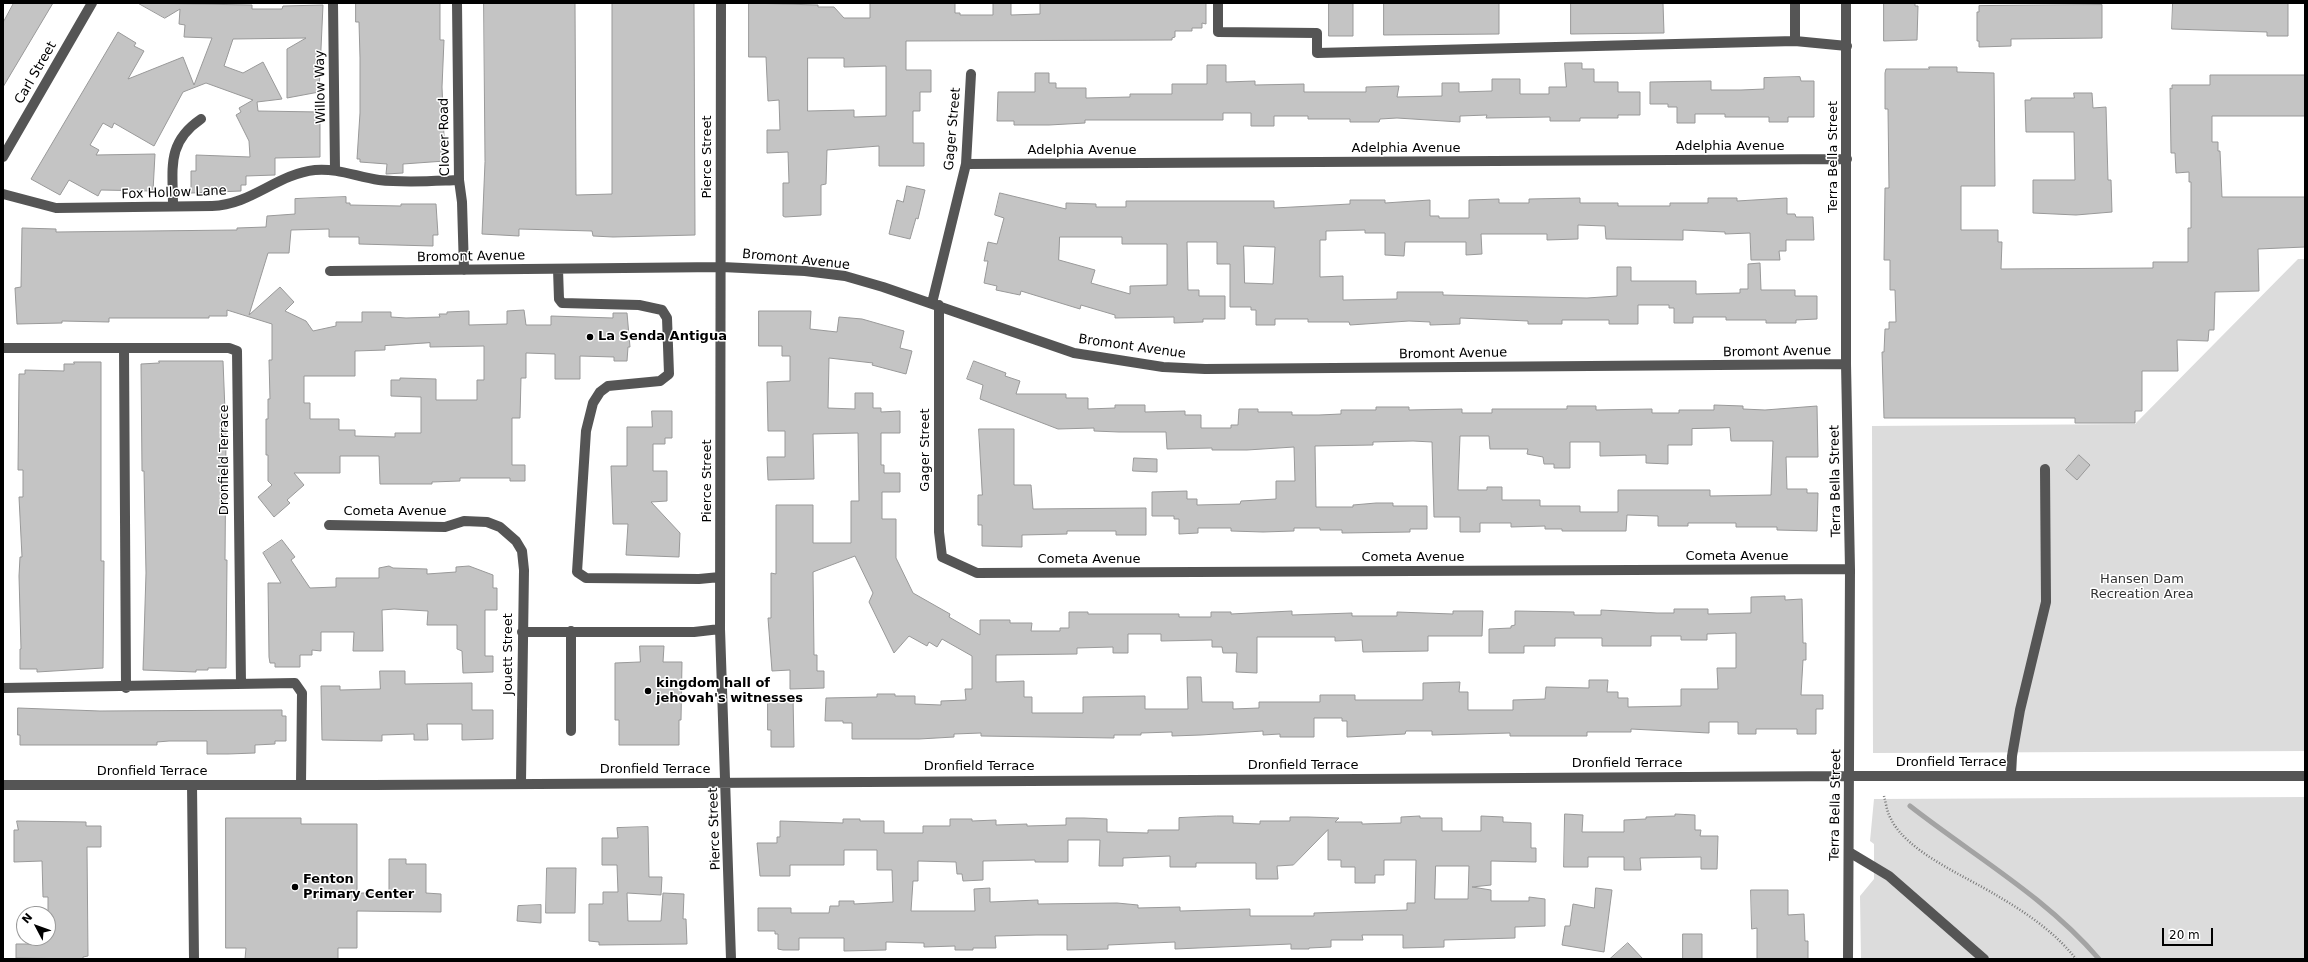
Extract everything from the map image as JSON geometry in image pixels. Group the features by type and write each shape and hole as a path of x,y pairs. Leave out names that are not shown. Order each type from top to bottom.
{"street":[{"name":"Carl Street","path":"3,157 92,3"},
{"name":"Willow Way","path":"333,3 336,170"},
{"name":"Clover Road","path":"457,3 458,180 462,202 464,270"},
{"name":"Pierce Street","path":"721,3 722,267 720,629 731,959"},
{"path":"1218,3 1218,32 1317,33 1317,53 1795,41 1847,46"},
{"path":"1795,3 1795,41"},
{"name":"Terra Bella Street","path":"1846,3 1846,364 1850,569 1848,959"},
{"name":"Gager Street","path":"971,74 966,164 936,304 939,532 942,557 977,574"},
{"path":"173,206 174,150 191,126 201,119"},
{"name":"Adelphia Avenue","path":"966,164 1847,159"},
{"name":"Fox Hollow Lane","path":"3,194 56,208 219,206 236,204 276,182 300,174 336,170 378,180 458,180"},
{"name":"Bromont Avenue","path":"330,271 747,267 845,276 936,304 1026,338 1074,353 1163,367 1227,369 1846,364"},
{"path":"558,269 559,299 562,303 639,305 662,310 666,314 667,318 669,374 660,381 608,386 600,392 593,403 586,431 577,572 586,578 720,577"},
{"name":"Dronfield Terrace","path":"3,348 233,348 238,352 241,684"},
{"path":"124,348 126,688"},
{"path":"2011,776 2012,756 2020,710 2046,602 2045,469"},
{"name":"Cometa Avenue","path":"329,524 445,527 464,521 487,522 507,532"},
{"name":"Jouett Street","path":"507,532 516,541 522,551 524,570 521,782"},
{"name":"Cometa Avenue","path":"977,574 1850,569"},
{"path":"522,632 694,632 720,629"},
{"path":"570,731 571,631"},
{"path":"3,688 126,688 293,683 301,690 301,784"},
{"name":"Dronfield Terrace","path":"3,785 521,782 726,783 1850,776 2305,776"},
{"path":"192,785 194,959"},
{"path":"1849,852 1890,876 1984,959"}],"path":[{"path":"1884,796 1890,819 1900,832 1920,850 1949,869 1996,894 2058,937 2076,959"}],"green space":[{"name":"Hansen Dam Recreation Area","path":"2298,259 2305,259 2305,751 1873,753 1872,426 2135,424"},
{"path":"2305,797 2305,959 1861,959 1860,896 1874,879 1874,844 1870,841 1874,799"}],"building":[{"path":"14,3 53,3 3,87 3,23"},
{"path":"138,3 252,5 252,9 282,9 283,6 323,5 319,92 287,98 287,49 306,38 233,39 224,66 243,73 263,62 282,99 257,102 258,111 320,112 320,157 275,158 275,175 246,176 246,185 241,185 241,191 191,193 191,171 196,171 196,155 250,157 249,141 236,115 241,112 239,108 253,100 206,83 183,92 154,146 114,123 112,128 103,123 90,145 99,150 96,155 155,154 153,191 101,190 98,196 69,180 60,195 31,179 118,32 136,43 134,46 144,51 128,79 183,57 194,85 212,38 184,37 185,25 179,24 180,9 165,18"},
{"path":"356,3 440,3 440,40 444,40 442,87 445,161 403,164 403,173 386,174 387,164 360,162 360,159 357,159 360,113 360,58 359,22 356,22"},
{"path":"484,3 575,3 576,195 612,194 612,3 694,3 695,235 613,237 593,236 592,231 519,229 519,236 482,234 485,162"},
{"path":"749,3 818,5 818,7 834,7 844,18 870,18 870,3 955,3 955,13 960,13 960,15 993,15 993,3 1011,3 1011,15 1040,14 1040,3 1206,3 1206,24 1202,23 1202,28 1192,28 1192,31 1175,31 1175,37 1172,38 1172,40 906,41 906,70 931,70 931,92 920,92 920,111 913,111 913,143 924,143 924,166 879,166 879,146 827,150 826,184 821,185 821,215 783,216 783,183 789,183 788,152 767,153 767,130 780,130 779,100 768,101 766,57 749,57","holes":["808,58 844,58 844,67 886,66 886,116 854,117 854,110 808,111"]},
{"path":"1329,3 1353,3 1353,36 1329,36"},
{"path":"1384,3 1499,3 1499,34 1384,35"},
{"path":"1571,3 1663,3 1664,33 1571,34"},
{"path":"1884,3 1915,3 1915,6 1918,6 1917,40 1884,41"},
{"path":"2173,3 2288,3 2288,36 2267,36 2267,32 2172,29"},
{"path":"2102,5 2102,38 2011,39 2011,46 1979,47 1979,41 1977,41 1977,12 1979,12 1979,6"},
{"path":"1565,63 1582,63 1582,69 1594,69 1594,82 1618,82 1618,92 1640,92 1640,115 1618,115 1618,118 1580,118 1580,121 1550,121 1550,117 1486,118 1487,115 1460,116 1460,122 1397,118 1380,119 1379,122 1350,122 1350,119 1308,119 1308,116 1274,116 1274,126 1251,126 1251,113 1223,113 1223,120 1085,120 1085,123 1049,125 1014,125 1014,121 997,121 998,92 1035,92 1035,73 1049,73 1049,83 1056,83 1056,88 1086,88 1086,98 1130,97 1130,94 1172,94 1172,84 1207,84 1207,65 1226,65 1226,82 1255,81 1255,85 1304,84 1304,92 1366,92 1366,87 1399,86 1397,97 1442,96 1442,83 1459,83 1459,92 1492,91 1492,79 1520,79 1520,94 1549,94 1549,87 1566,87"},
{"path":"1929,67 1957,67 1957,72 1994,73 1995,186 1961,186 1961,230 1998,230 1998,242 2002,242 2001,269 2153,268 2153,262 2188,262 2188,228 2191,228 2191,182 2189,182 2189,172 2176,173 2175,153 2171,153 2170,88 2172,89 2172,85 2210,85 2210,75 2305,75 2305,116 2212,116 2212,142 2218,142 2218,151 2220,151 2222,197 2305,197 2305,247 2258,249 2259,291 2215,292 2214,330 2209,330 2208,341 2177,340 2178,371 2142,371 2142,411 2135,411 2135,423 2075,423 2075,418 1884,418 1882,352 1884,352 1885,329 1889,329 1889,322 1896,322 1895,290 1890,290 1890,260 1884,260 1885,188 1889,188 1888,109 1885,109 1885,73 1886,69 1929,69"},
{"path":"1800,77 1801,81 1814,81 1814,117 1788,117 1788,122 1769,122 1769,117 1725,117 1725,114 1695,114 1695,123 1677,123 1677,107 1668,107 1668,104 1650,104 1650,82 1711,81 1711,90 1741,90 1764,89 1764,78"},
{"path":"2074,93 2092,93 2093,108 2106,107 2108,180 2111,180 2112,212 2076,215 2033,213 2033,180 2075,180 2074,132 2026,132 2025,100 2031,100 2031,98 2074,98"},
{"path":"907,186 925,190 918,219 916,218 910,239 889,234 897,200 903,202"},
{"path":"1000,193 1066,209 1066,203 1096,204 1096,207 1126,207 1126,201 1274,201 1274,208 1350,204 1350,200 1385,200 1385,203 1430,200 1430,216 1439,216 1439,218 1469,218 1469,200 1499,199 1499,203 1529,203 1529,199 1580,198 1580,203 1618,203 1618,206 1670,206 1670,203 1708,203 1708,198 1737,198 1737,201 1787,198 1787,214 1795,214 1796,217 1813,217 1814,240 1786,240 1786,251 1779,251 1780,260 1751,260 1750,233 1725,234 1725,232 1683,230 1683,240 1606,239 1605,226 1578,225 1578,239 1547,240 1547,234 1481,234 1482,254 1466,255 1466,242 1405,242 1404,256 1385,255 1385,233 1365,233 1365,230 1326,231 1326,240 1320,240 1320,277 1343,276 1343,300 1397,299 1397,292 1443,292 1443,295 1587,298 1617,296 1617,267 1631,267 1631,281 1696,281 1696,294 1740,293 1740,289 1748,289 1748,264 1760,263 1761,290 1795,290 1795,296 1817,296 1817,319 1796,320 1796,323 1766,323 1766,320 1726,320 1726,317 1693,317 1693,323 1674,323 1674,308 1669,308 1669,305 1638,305 1638,324 1609,324 1609,320 1562,320 1562,324 1528,324 1528,321 1460,318 1460,324 1430,325 1430,322 1409,321 1350,325 1349,322 1308,322 1308,319 1275,319 1275,325 1256,325 1256,310 1251,310 1251,307 1230,307 1230,264 1217,264 1217,242 1187,242 1188,290 1199,290 1199,296 1225,296 1225,319 1203,319 1203,322 1174,323 1174,317 1115,318 1115,315 1081,305 1080,309 1021,291 1020,295 996,290 997,286 984,283 988,261 984,261 988,242 997,244 1004,218 995,215","holes":["1060,237 1122,237 1122,244 1167,244 1167,285 1130,286 1130,294 1091,283 1095,270 1059,260","1244,246 1275,247 1273,284 1245,283"]},
{"path":"346,197 346,203 350,203 350,205 401,206 401,204 436,204 438,235 433,235 433,246 359,244 359,237 329,237 329,229 291,230 289,253 268,253 249,315 280,287 294,302 285,311 306,321 313,331 336,326 336,322 362,322 362,312 391,312 391,317 406,318 440,317 439,314 447,314 447,312 469,311 469,325 507,324 507,311 524,310 526,325 551,325 551,316 613,318 613,313 627,313 630,347 628,347 627,361 614,361 614,357 580,356 580,379 555,379 555,354 526,353 526,378 521,378 520,418 512,418 512,465 525,465 525,481 510,481 510,478 460,478 460,481 432,482 432,484 380,484 379,456 340,456 340,473 294,473 304,485 287,500 290,503 274,517 258,497 272,485 268,481 266,419 268,419 268,399 270,399 269,360 272,360 272,324 227,310 227,316 209,316 209,318 109,318 109,322 62,321 62,323 17,324 15,288 21,287 22,228 56,229 56,232 237,230 237,228 266,227 267,216 295,214 295,199","holes":["430,343 430,347 484,346 484,380 477,380 477,400 436,400 436,379 400,378 400,380 391,380 391,396 421,397 421,433 395,433 395,437 355,436 355,430 339,430 339,419 310,419 310,403 304,403 304,376 355,376 355,351 385,350 385,346"]},
{"path":"759,311 811,311 810,329 837,332 839,317 862,319 904,331 900,348 912,351 906,374 872,365 873,363 829,358 828,408 855,409 855,393 873,393 873,408 881,408 881,412 900,411 900,433 881,433 881,465 884,465 884,473 900,473 900,492 882,492 882,519 896,519 896,558 913,593 950,614 949,617 980,635 980,620 1010,620 1010,623 1032,623 1031,631 1060,631 1060,628 1069,628 1069,612 1088,612 1088,614 1179,614 1179,617 1211,617 1211,612 1231,612 1231,614 1292,611 1292,615 1352,613 1352,616 1397,616 1397,612 1453,614 1453,611 1483,611 1482,636 1428,636 1428,651 1363,652 1362,640 1335,641 1335,637 1257,637 1257,673 1236,672 1237,653 1223,653 1222,647 1212,647 1212,640 1161,641 1161,634 1128,634 1128,653 1113,653 1113,647 1077,648 1077,654 996,655 996,682 1024,681 1024,697 1032,697 1032,713 1083,713 1083,697 1145,696 1145,709 1188,709 1187,677 1201,677 1202,702 1233,702 1233,709 1259,708 1259,702 1320,702 1320,695 1355,695 1355,700 1423,700 1423,683 1460,682 1459,692 1468,692 1468,710 1513,710 1513,700 1545,699 1546,687 1589,688 1589,680 1608,680 1607,692 1618,692 1618,698 1628,698 1628,707 1681,706 1681,689 1718,689 1717,668 1736,668 1736,633 1707,634 1707,640 1681,640 1681,636 1651,636 1651,646 1602,646 1602,638 1555,638 1555,646 1524,646 1524,653 1489,653 1489,629 1511,628 1511,626 1515,625 1515,611 1574,612 1574,615 1601,615 1601,610 1674,613 1674,609 1708,609 1708,614 1751,613 1751,597 1785,596 1785,600 1802,599 1803,643 1806,643 1806,660 1803,660 1801,695 1823,695 1823,709 1816,709 1816,734 1797,734 1797,729 1756,729 1756,734 1738,734 1738,722 1709,722 1709,733 1631,729 1631,732 1587,732 1587,736 1510,736 1510,733 1432,735 1432,731 1406,731 1405,734 1347,737 1347,721 1342,721 1342,718 1314,718 1314,737 1280,737 1280,734 1263,735 1263,731 1172,736 1172,732 1141,733 1141,735 1114,735 1114,738 981,736 981,733 954,734 954,737 919,739 852,739 852,723 843,723 843,721 825,721 826,698 877,697 877,694 895,694 895,696 915,696 915,704 941,705 941,701 966,700 965,689 972,689 972,656 942,639 937,647 929,642 927,646 909,636 894,653 869,602 873,593 855,556 813,572 814,655 817,655 817,671 824,671 824,688 790,689 790,670 772,671 768,618 771,618 771,573 776,574 776,505 813,505 813,543 851,543 851,501 859,501 858,433 813,434 814,479 768,480 767,457 785,457 785,431 768,431 767,382 790,381 790,356 782,356 782,346 759,346"},
{"path":"159,361 223,361 226,436 226,668 208,668 208,670 196,670 196,672 143,670 146,573 144,471 142,471 141,364 159,363"},
{"path":"974,361 1006,373 1005,376 1020,381 1016,394 1066,394 1066,398 1088,398 1088,409 1115,408 1115,405 1145,405 1145,412 1185,411 1185,415 1201,415 1201,428 1231,428 1231,425 1238,425 1239,409 1258,409 1258,412 1292,412 1292,415 1319,415 1341,414 1341,410 1376,410 1376,407 1409,407 1409,410 1462,409 1462,413 1492,413 1492,409 1567,409 1567,406 1596,406 1596,410 1652,409 1652,413 1679,413 1679,410 1714,410 1714,405 1743,406 1743,409 1765,410 1817,406 1818,457 1786,457 1787,489 1807,489 1807,493 1818,493 1817,531 1777,530 1777,527 1736,527 1736,523 1688,523 1688,526 1658,526 1658,516 1627,515 1626,531 1562,531 1562,529 1545,529 1545,526 1511,527 1511,523 1480,523 1480,532 1460,532 1460,517 1434,517 1432,442 1413,441 1373,442 1373,445 1315,446 1316,507 1353,507 1353,505 1376,503 1393,503 1393,506 1427,506 1427,529 1410,529 1410,532 1342,533 1342,530 1320,530 1320,528 1294,528 1294,531 1263,532 1231,531 1231,528 1198,528 1198,533 1179,534 1179,519 1174,519 1174,516 1152,516 1152,492 1187,491 1187,499 1197,499 1197,505 1240,504 1241,501 1276,499 1276,481 1295,481 1294,447 1247,450 1212,450 1212,448 1167,449 1166,432 1094,431 1094,428 1058,429 980,399 983,385 967,379","holes":["1730,428 1731,441 1773,441 1771,495 1710,496 1710,490 1618,490 1618,512 1580,512 1580,506 1540,506 1540,500 1502,500 1502,487 1487,487 1487,490 1458,490 1460,436 1489,436 1490,449 1528,449 1527,454 1543,457 1544,464 1554,464 1554,468 1570,468 1570,442 1600,442 1600,456 1646,455 1646,463 1668,464 1668,445 1692,445 1692,429"]},
{"path":"74,362 101,362 101,561 104,561 103,668 37,672 37,669 20,669 21,649 19,576 20,557 22,557 19,497 23,497 23,470 18,470 19,374 25,374 25,370 64,371 64,364 74,364"},
{"path":"652,411 672,411 672,438 665,438 665,444 653,444 653,471 667,471 667,501 651,502 680,533 679,557 626,555 628,524 613,524 611,466 627,466 627,427 652,427"},
{"path":"979,429 1014,429 1014,485 1031,485 1033,509 1146,508 1146,535 1116,535 1116,531 1067,531 1067,534 1022,535 1022,547 982,546 982,525 978,525 978,495 982,495"},
{"path":"2079,455 2090,465 2077,480 2066,470"},
{"path":"1134,458 1157,459 1157,472 1133,471"},
{"path":"282,540 295,557 291,560 310,588 336,587 336,578 379,578 379,568 389,566 393,568 427,569 427,574 456,572 456,567 469,566 493,575 493,588 497,588 497,610 485,610 485,656 493,656 493,672 463,673 462,651 457,649 457,625 427,625 428,611 394,609 382,610 383,651 353,651 354,632 321,632 321,651 312,650 312,655 300,655 300,667 275,667 275,663 270,663 269,657 268,583 281,583 263,553"},
{"name":"kingdom hall of jehovah's witnesses","path":"640,646 664,646 663,662 682,662 679,745 619,745 619,720 615,720 615,663 640,662"},
{"path":"380,671 405,671 405,684 472,683 472,710 493,710 493,739 462,740 462,724 427,724 428,740 414,740 414,734 382,735 382,741 322,740 321,686 340,686 340,690 380,689"},
{"path":"768,696 793,696 794,747 771,747 771,730 768,730"},
{"path":"18,708 100,711 282,710 282,716 286,716 286,741 275,741 275,744 255,745 255,753 228,754 207,754 207,741 169,741 157,742 157,745 20,745 20,735 18,735"},
{"path":"1565,814 1583,815 1582,832 1624,832 1624,820 1646,819 1646,817 1675,816 1675,814 1695,815 1695,830 1701,830 1700,836 1718,836 1717,869 1701,869 1701,857 1640,858 1641,870 1624,870 1624,857 1588,857 1588,867 1564,867"},
{"path":"1233,816 1233,823 1260,824 1260,821 1290,821 1290,817 1339,818 1335,822 1362,822 1362,824 1401,823 1401,817 1420,816 1420,818 1442,818 1442,831 1481,831 1481,816 1503,817 1503,822 1531,823 1531,848 1536,848 1536,862 1491,861 1491,885 1472,887 1491,890 1491,901 1529,901 1529,897 1545,899 1545,926 1515,927 1515,938 1444,940 1444,947 1403,948 1403,935 1362,935 1363,940 1331,940 1331,947 1309,949 1291,949 1291,944 1175,949 1175,942 1108,945 1108,949 1067,950 1067,935 1036,935 995,936 996,948 973,948 973,950 955,950 955,946 924,947 924,943 886,942 886,950 844,951 844,938 799,938 799,950 783,950 778,949 778,934 775,934 775,931 758,931 758,908 791,908 791,913 829,913 830,906 839,906 839,901 854,901 854,904 893,902 892,870 877,870 877,850 844,850 844,865 790,865 790,876 760,876 757,843 777,843 777,837 780,837 780,821 843,823 843,819 860,819 860,821 884,821 884,833 923,833 923,826 950,826 950,819 972,819 972,821 996,820 996,825 1027,824 1027,826 1066,825 1066,818 1084,818 1107,819 1107,832 1148,833 1148,830 1179,830 1179,818","holes":["1328,830 1328,860 1341,860 1341,867 1355,867 1355,883 1375,883 1375,875 1384,875 1384,860 1416,860 1415,903 1407,903 1407,910 1314,913 1314,916 1250,916 1250,909 1180,911 1180,907 1138,908 1138,905 1117,903 1038,904 1038,900 990,902 990,888 974,889 975,911 911,911 913,881 918,881 918,861 956,862 957,874 962,874 963,881 983,880 983,861 1035,860 1035,862 1068,862 1068,840 1100,840 1099,866 1123,866 1123,858 1170,856 1170,867 1196,867 1196,863 1256,863 1256,879 1278,879 1277,866 1293,865","1436,866 1469,866 1468,899 1435,899"]},
{"name":"Fenton Primary Center","path":"226,818 301,818 301,824 357,824 357,893 389,893 389,859 406,859 406,864 426,864 426,893 441,894 441,912 357,911 357,948 338,948 338,959 245,959 246,948 226,948"},
{"path":"17,821 86,822 86,826 101,826 101,847 87,847 88,956 83,957 83,959 16,958 16,946 56,946 56,906 48,906 48,897 43,897 42,861 14,862 14,830 18,830"},
{"path":"648,827 649,877 662,877 661,895 627,893 628,921 661,921 663,893 684,894 683,919 686,919 687,944 599,945 599,942 589,941 589,904 603,904 603,892 618,892 617,865 602,865 602,838 618,838 617,828"},
{"path":"547,868 576,868 575,913 546,913"},
{"path":"1596,888 1612,890 1604,952 1562,945 1565,926 1570,926 1573,904 1594,908"},
{"path":"1751,890 1788,890 1788,915 1804,914 1805,941 1808,941 1808,959 1757,959 1757,928 1752,929"},
{"path":"541,905 541,923 517,921 518,906"},
{"path":"1683,934 1702,934 1702,959 1683,959"},
{"path":"1628,943 1643,959 1610,959"}],"waterway":[{"path":"1910,806 2033,897 2056,916 2099,959"}],"place":[{"name":"La Senda Antigua","path":"590,337"},
{"name":"kingdom hall of jehovah's witnesses","path":"648,691"},
{"name":"Fenton Primary Center","path":"295,887"}]}
